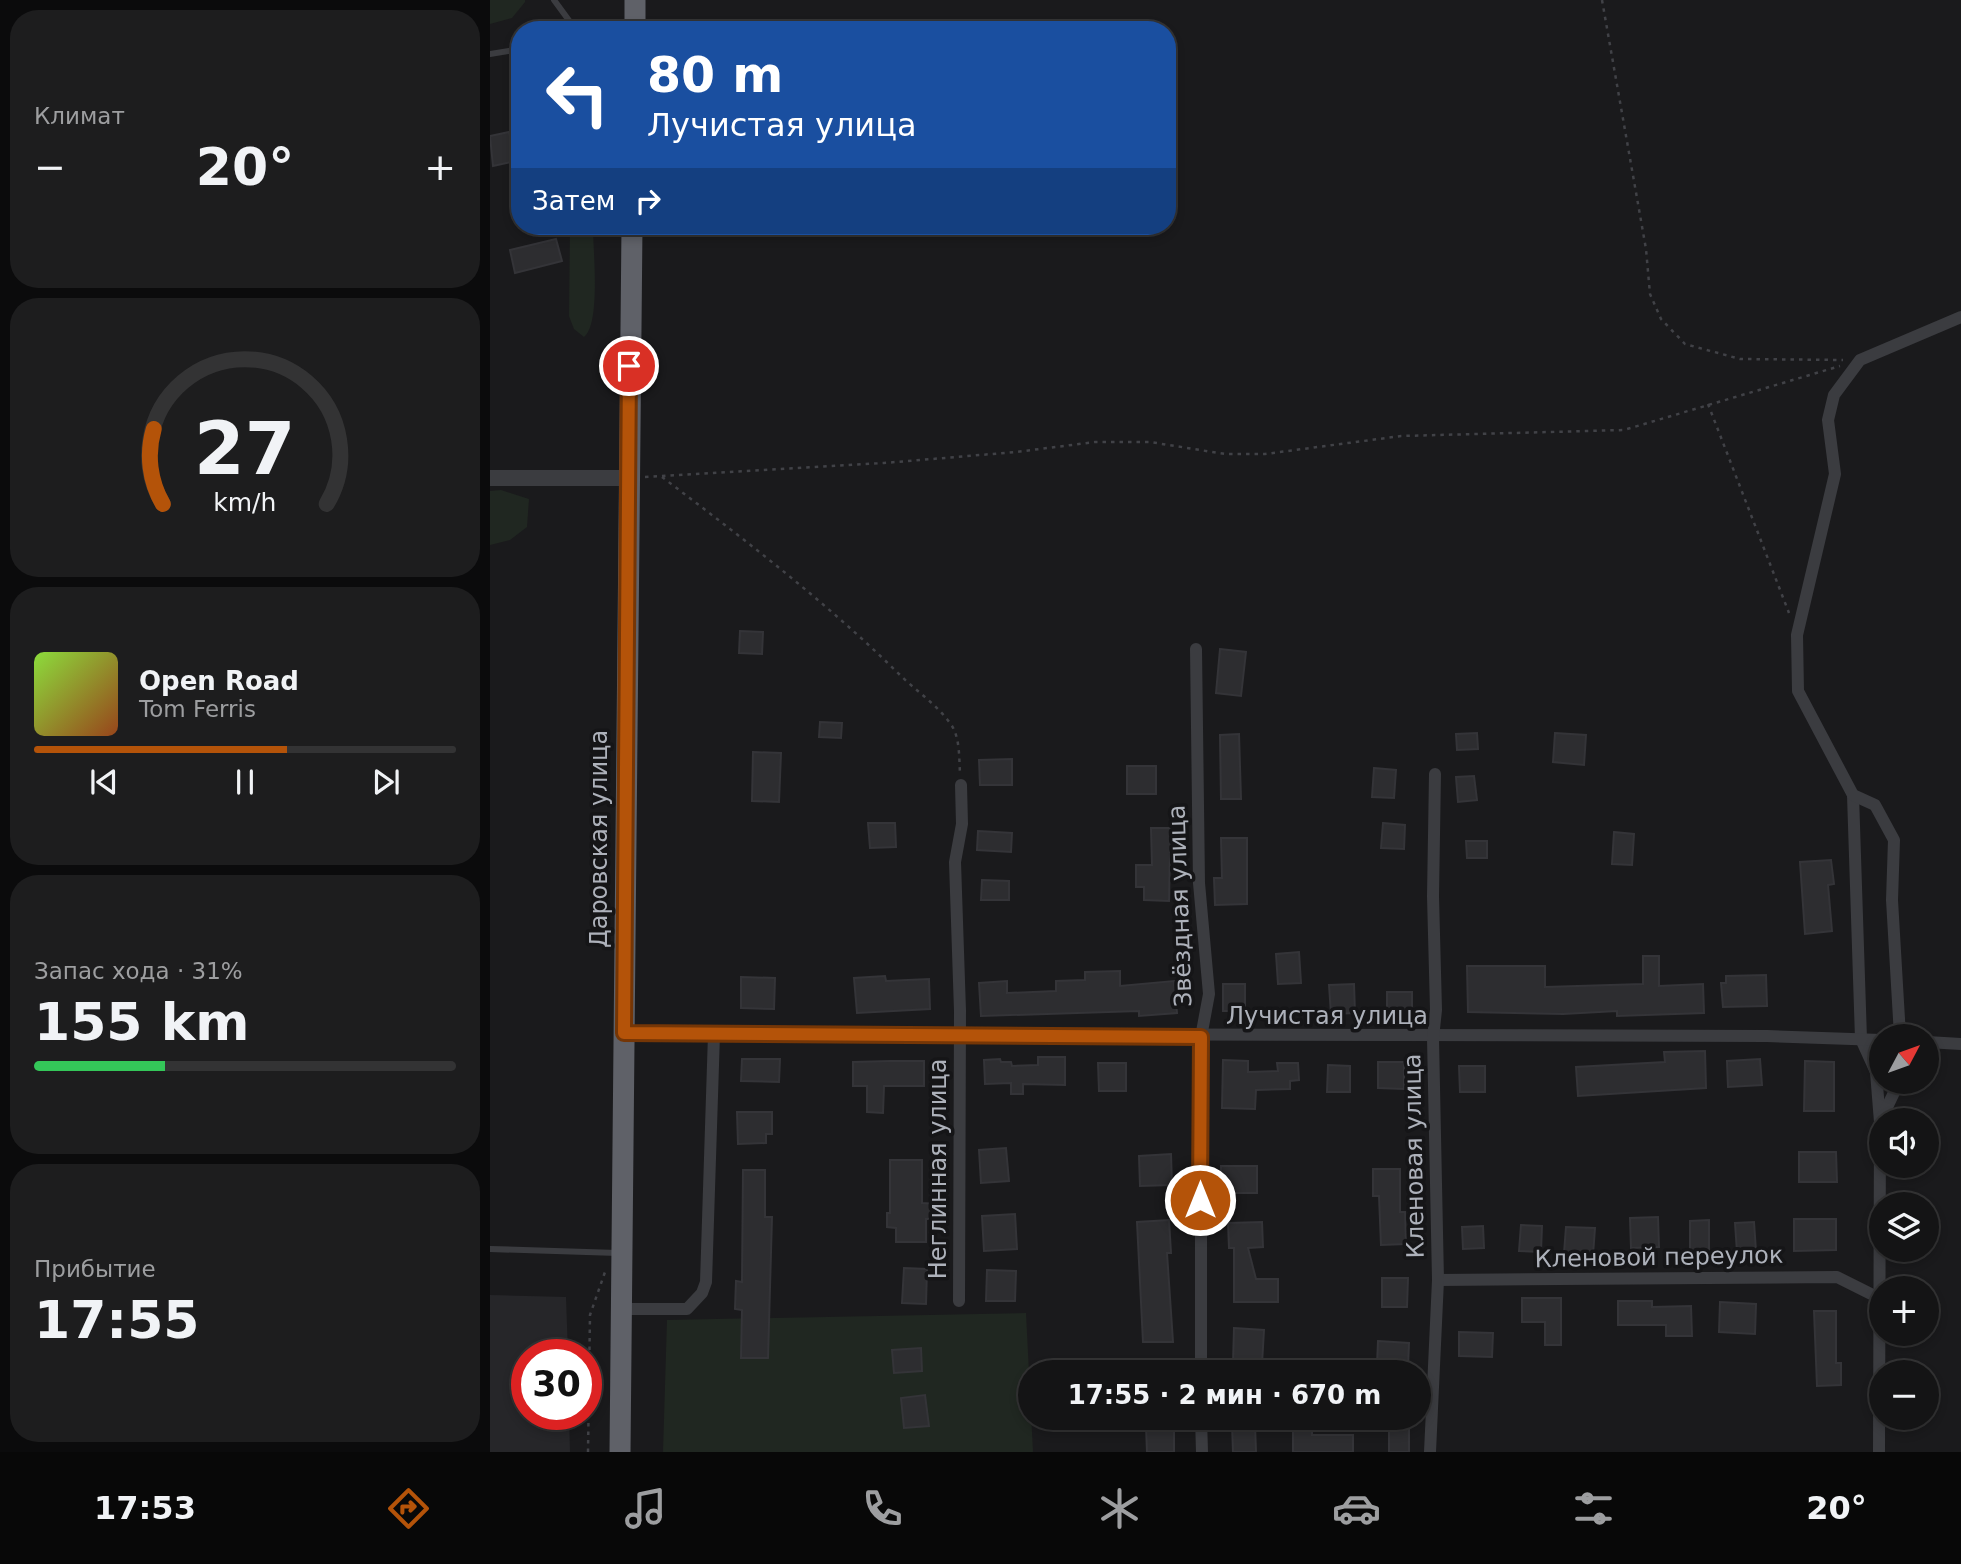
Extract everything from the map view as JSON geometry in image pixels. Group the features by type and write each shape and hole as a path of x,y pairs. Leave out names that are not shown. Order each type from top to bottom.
{"highway":[{"path":"635,0 635,21"},
{"name":"Даровская улица","path":"620,1452 627,478 632,235"}],"street":[{"path":"1879,1108 1875,1072 1861,1039 1853,794 1798,691 1797,635 1835,474 1828,420 1834,394 1860,360 1961,317"},
{"path":"490,478 627,478"},
{"name":"Звёздная улица","path":"1196,649 1199,883 1209,995 1201,1037 1201,1360"},
{"name":"Кленовая улица","path":"1430,1452 1438,1280 1433,1038 1436,1010 1433,896 1435,774"},
{"name":"Неглинная улица","path":"959,1301 955,862 962,824 961,785"},
{"path":"1853,794 1875,805 1894,840 1892,900 1899,1024"},
{"name":"Лучистая улица","path":"624,1033 1433,1038 1726,1036 1869,1039"},
{"path":"622,1309 687,1309 702,1293 706,1282 714,1034"},
{"path":"1939,1043 1961,1044"},
{"path":"1877,1276 1879,1178"},
{"name":"Кленовой переулок","path":"1438,1280 1836,1277 1869,1293"},
{"path":"1878,1346 1879,1452"},
{"path":"1201,1430 1202,1452"}],"lane":[{"path":"554,0 569,21"},
{"path":"490,54 511,50"},
{"path":"490,1250 620,1253"}],"path":[{"path":"1602,0 1646,249 1650,294 1661,319 1685,344 1740,359 1860,360"},
{"path":"627,478 1016,452 1095,442 1150,442 1225,454 1265,454 1401,436 1624,430 1860,360"},
{"path":"1709,404 1797,635"},
{"path":"662,477 745,540 869,644 929,701 953,727 959,745 961,785"},
{"path":"589,1452 590,1315 601,1275 620,1253"}],"shaded area":[{"path":"490,0 525,2 512,18 490,24"},
{"path":"570,235 593,235 593,317 584,337 574,329 569,316"},
{"path":"501,490 529,499 527,527 510,540 490,545 490,491"},
{"path":"490,1295 566,1297 567,1339 511,1339 511,1430 569,1430 570,1452 490,1452"},
{"path":"1026,1313 1028,1360 1018,1360 1018,1430 1032,1430 1033,1452 663,1452 667,1320"}],"building":[{"path":"509,132 511,162 493,166 490,136"},
{"path":"556,239 562,261 515,273 510,250"},
{"path":"740,631 763,632 762,654 739,653"},
{"path":"1220,649 1246,652 1241,696 1216,693"},
{"path":"820,722 842,723 841,738 819,737"},
{"path":"1477,733 1478,749 1457,750 1456,734"},
{"path":"1555,733 1586,735 1584,765 1553,762"},
{"path":"1239,734 1241,799 1221,799 1220,735"},
{"path":"753,752 781,753 779,802 752,801"},
{"path":"1012,759 1012,785 980,785 979,760"},
{"path":"1127,766 1156,766 1156,794 1127,794"},
{"path":"1374,768 1396,770 1394,798 1372,797"},
{"path":"1474,776 1477,800 1458,802 1456,777"},
{"path":"868,823 895,823 896,847 870,848"},
{"path":"1383,823 1405,825 1404,849 1381,848"},
{"path":"1151,828 1176,828 1176,853 1170,853 1169,901 1144,900 1144,887 1136,887 1136,865 1152,865"},
{"path":"978,831 1012,833 1011,852 977,850"},
{"path":"1614,832 1634,834 1632,865 1612,864"},
{"path":"1221,838 1247,838 1247,904 1215,905 1214,878 1222,878"},
{"path":"1466,841 1487,841 1487,858 1467,858"},
{"path":"1831,860 1834,884 1828,885 1832,931 1805,934 1800,862"},
{"path":"982,880 1009,881 1009,900 981,900"},
{"path":"1299,952 1301,983 1278,984 1276,954"},
{"path":"1643,956 1659,956 1659,986 1703,984 1704,1013 1617,1016 1617,1011 1563,1014 1468,1012 1467,966 1545,966 1545,987 1643,984"},
{"path":"1120,971 1120,986 1174,981 1177,1013 1139,1016 1139,1011 981,1016 979,983 1007,981 1007,993 1056,991 1056,981 1085,980 1085,972"},
{"path":"1766,975 1767,1006 1723,1007 1721,983 1726,983 1726,976"},
{"path":"885,976 886,981 929,979 930,1009 857,1013 854,978"},
{"path":"741,977 775,978 774,1009 741,1008"},
{"path":"1223,984 1245,984 1245,1011 1223,1011"},
{"path":"1354,984 1355,1013 1331,1014 1329,985"},
{"path":"1387,992 1412,992 1412,1015 1387,1015"},
{"path":"1705,1051 1706,1088 1578,1096 1576,1067 1665,1062 1664,1052"},
{"path":"1038,1057 1065,1057 1065,1085 1023,1084 1023,1094 1011,1094 1011,1083 985,1084 984,1060 1000,1059 1001,1062 1011,1062 1012,1066 1038,1065"},
{"path":"742,1059 780,1059 779,1082 741,1081"},
{"path":"1760,1059 1762,1085 1728,1087 1727,1061"},
{"path":"1223,1060 1248,1061 1248,1072 1278,1071 1277,1063 1298,1063 1299,1080 1290,1081 1290,1089 1256,1090 1255,1109 1222,1108"},
{"path":"924,1061 924,1086 884,1086 883,1113 867,1112 867,1086 853,1086 853,1062"},
{"path":"1805,1061 1834,1062 1834,1111 1804,1111"},
{"path":"1378,1062 1404,1062 1404,1089 1378,1088"},
{"path":"1098,1063 1126,1063 1126,1091 1099,1091"},
{"path":"1328,1065 1350,1066 1350,1092 1327,1092"},
{"path":"1459,1066 1485,1066 1485,1092 1460,1092"},
{"path":"737,1112 772,1112 772,1134 766,1134 766,1143 738,1144"},
{"path":"1006,1148 1009,1181 981,1183 979,1150"},
{"path":"1799,1152 1836,1152 1837,1182 1799,1182"},
{"path":"1171,1154 1172,1185 1140,1186 1139,1156"},
{"path":"890,1160 922,1160 922,1203 938,1204 938,1219 926,1219 926,1242 896,1242 896,1228 887,1227 887,1213 890,1213"},
{"path":"1221,1166 1257,1166 1257,1193 1221,1193"},
{"path":"1373,1169 1400,1169 1400,1212 1405,1212 1406,1244 1381,1245 1379,1196 1373,1196"},
{"path":"743,1170 765,1170 765,1217 772,1217 768,1358 741,1358 742,1310 735,1309 736,1281 742,1282"},
{"path":"1015,1214 1017,1249 984,1251 982,1216"},
{"path":"1658,1217 1659,1247 1631,1248 1630,1218"},
{"path":"1794,1219 1836,1219 1836,1250 1794,1251"},
{"path":"1169,1220 1171,1253 1167,1253 1173,1342 1143,1342 1137,1222"},
{"path":"1709,1220 1709,1254 1690,1254 1690,1221"},
{"path":"1262,1222 1263,1247 1248,1248 1256,1279 1278,1279 1278,1302 1234,1302 1234,1248 1229,1248 1228,1223"},
{"path":"1754,1222 1756,1251 1737,1252 1735,1223"},
{"path":"1521,1225 1542,1226 1541,1252 1519,1251"},
{"path":"1483,1226 1484,1248 1463,1249 1462,1227"},
{"path":"1566,1227 1595,1228 1593,1255 1564,1253"},
{"path":"904,1268 927,1269 926,1304 902,1303"},
{"path":"987,1270 1016,1271 1015,1301 986,1301"},
{"path":"1382,1278 1408,1278 1407,1307 1382,1307"},
{"path":"1522,1298 1561,1298 1561,1345 1545,1345 1545,1322 1522,1322"},
{"path":"1618,1301 1652,1301 1652,1307 1691,1306 1692,1336 1666,1336 1666,1325 1618,1325"},
{"path":"1720,1302 1756,1304 1755,1334 1719,1332"},
{"path":"1814,1311 1836,1311 1836,1363 1841,1363 1841,1385 1817,1386"},
{"path":"1234,1328 1264,1330 1262,1360 1233,1360"},
{"path":"1459,1332 1493,1333 1492,1357 1459,1356"},
{"path":"1378,1341 1409,1343 1408,1360 1377,1360"},
{"path":"921,1348 922,1371 894,1373 892,1350"},
{"path":"925,1395 929,1426 904,1428 901,1398"},
{"path":"1146,1430 1174,1430 1174,1452 1147,1452"},
{"path":"1232,1430 1255,1430 1256,1452 1233,1452"},
{"path":"1293,1430 1312,1430 1312,1435 1353,1435 1353,1452 1293,1452"},
{"path":"1389,1430 1409,1430 1409,1452 1389,1452"}],"route":[{"path":"629,366 624,1033 1201,1037 1200,1200"}]}
